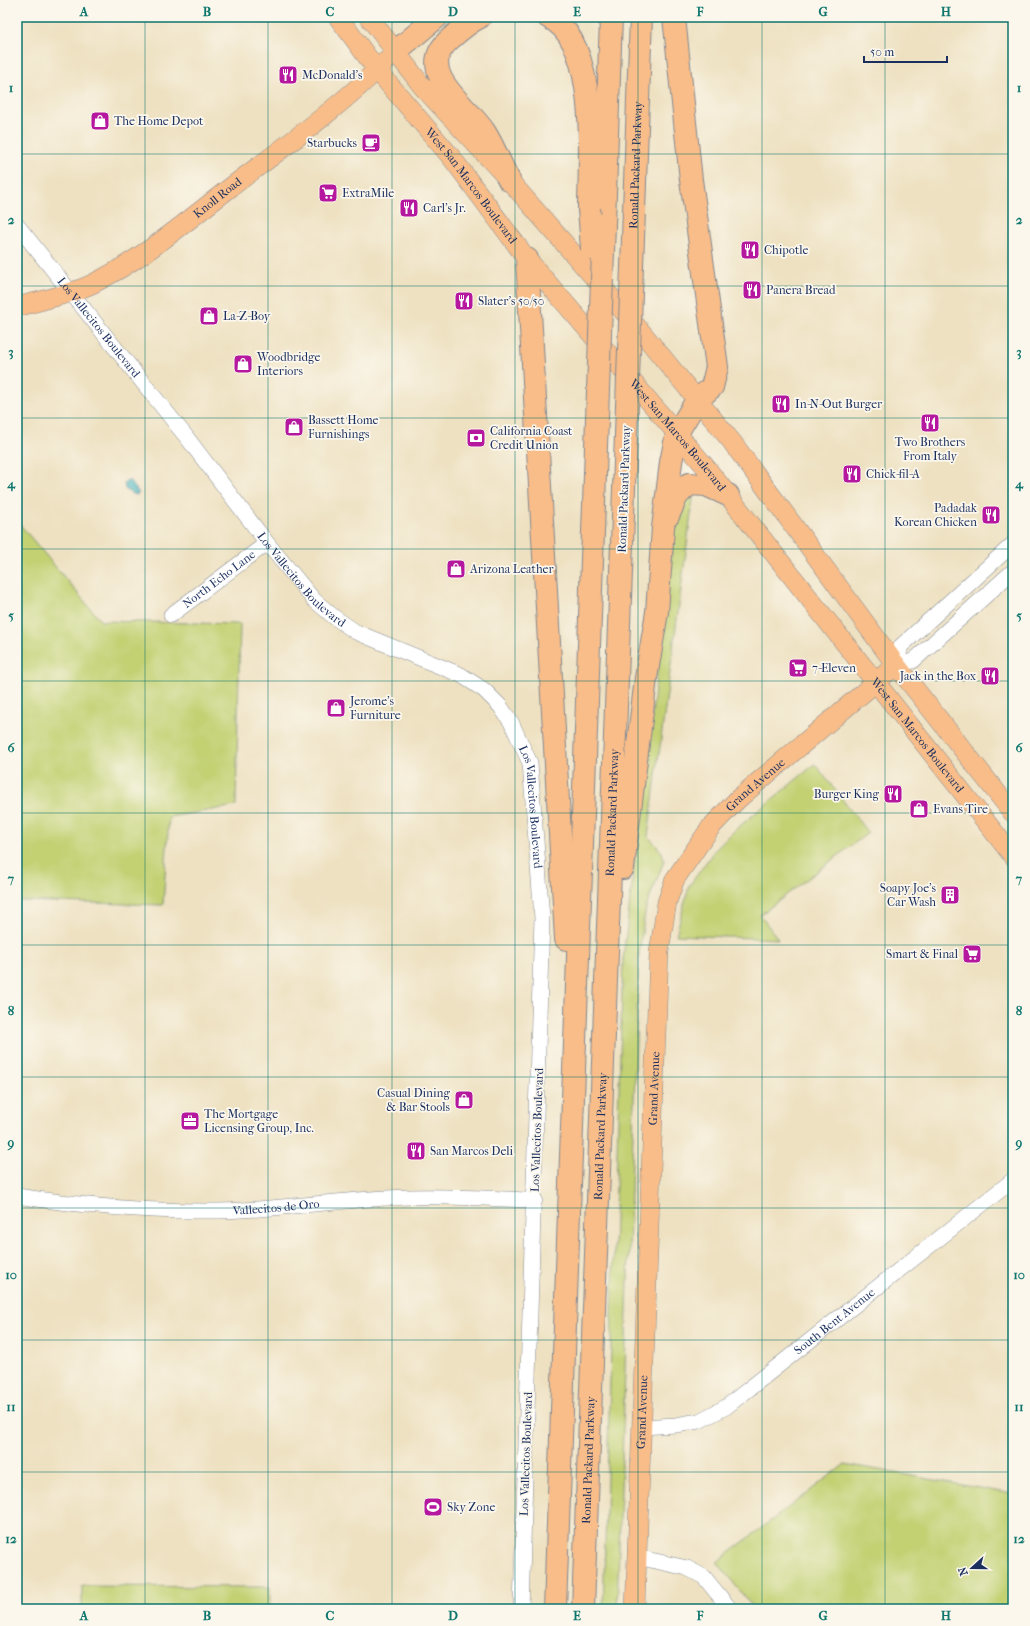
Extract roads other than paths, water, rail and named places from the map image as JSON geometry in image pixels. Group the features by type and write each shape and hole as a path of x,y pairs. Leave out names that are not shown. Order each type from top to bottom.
{"highway":[{"path":"396,52 437,17"},
{"path":"480,17 460,30 443,45 437,67 443,83 484,131 508,180"},
{"path":"548,17 564,29 575,44 586,78 589,142 596,217 600,326 555,1609"},
{"path":"596,217 611,17"},
{"name":"Ronald Packard Parkway","path":"583,1609 641,17"},
{"path":"609,907 624,864 646,678 657,612 668,481 677,433 698,400 712,387 717,367 691,180 674,17"},
{"path":"528,259 550,674 560,810 574,1098"},
{"path":"663,528 677,496 689,484 706,485 728,495"}],"main road":[{"name":"West San Marcos Boulevard","path":"338,17 377,70 452,158 528,259 728,495 1013,856"},
{"path":"369,17 422,86 508,180 644,335 732,442 896,665 1013,813"},
{"name":"Knoll Road","path":"17,307 92,284 120,269 168,236 360,87 396,52"},
{"name":"Grand Avenue","path":"635,1609 659,952 667,902 675,879 711,827 738,799 875,681 896,665"}],"street":[{"name":"Los Vallecitos Boulevard","path":"17,225 188,439 267,543 314,600 334,617 356,632 461,675 484,690 500,706 511,722 530,763 542,918 535,1200 521,1609"},
{"name":"North Echo Lane","path":"171,615 267,543"},
{"path":"896,665 901,646 1013,544"},
{"name":"Grand Avenue","path":"896,665 913,661 1013,571"},
{"name":"South Bent Avenue","path":"641,1427 676,1425 699,1421 726,1407 1013,1180"},
{"name":"Vallecitos de Oro","path":"17,1196 76,1205 218,1211 298,1207 319,1203 411,1197 535,1200"},
{"path":"637,1557 687,1568 704,1577 730,1609"}],"water":[{"path":"129,480 139,493 137,495 132,494 125,489 124,483"}],"place":[{"name":"McDonald's","path":"288,75"},
{"name":"The Home Depot","path":"100,121"},
{"name":"Starbucks","path":"371,143"},
{"name":"ExtraMile","path":"328,193"},
{"name":"Carl's Jr.","path":"409,208"},
{"name":"Chipotle","path":"750,250"},
{"name":"Panera Bread","path":"752,290"},
{"name":"Slater's 50/50","path":"464,301"},
{"name":"La-Z-Boy","path":"209,316"},
{"name":"Woodbridge Interiors","path":"243,364"},
{"name":"In-N-Out Burger","path":"781,404"},
{"name":"Two Brothers From Italy","path":"930,423"},
{"name":"Bassett Home Furnishings","path":"294,427"},
{"name":"California Coast Credit Union","path":"476,438"},
{"name":"Chick-fil-A","path":"852,474"},
{"name":"Padadak Korean Chicken","path":"991,515"},
{"name":"Arizona Leather","path":"456,569"},
{"name":"7-Eleven","path":"798,668"},
{"name":"Jack in the Box","path":"990,676"},
{"name":"Jerome's Furniture","path":"336,708"},
{"name":"Burger King","path":"893,794"},
{"name":"Evans Tire","path":"919,809"},
{"name":"Soapy Joe's Car Wash","path":"950,895"},
{"name":"Smart & Final","path":"972,954"},
{"name":"Casual Dining & Bar Stools","path":"464,1100"},
{"name":"The Mortgage Licensing Group, Inc.","path":"190,1121"},
{"name":"San Marcos Deli","path":"416,1151"},
{"name":"Sky Zone","path":"433,1507"}]}
